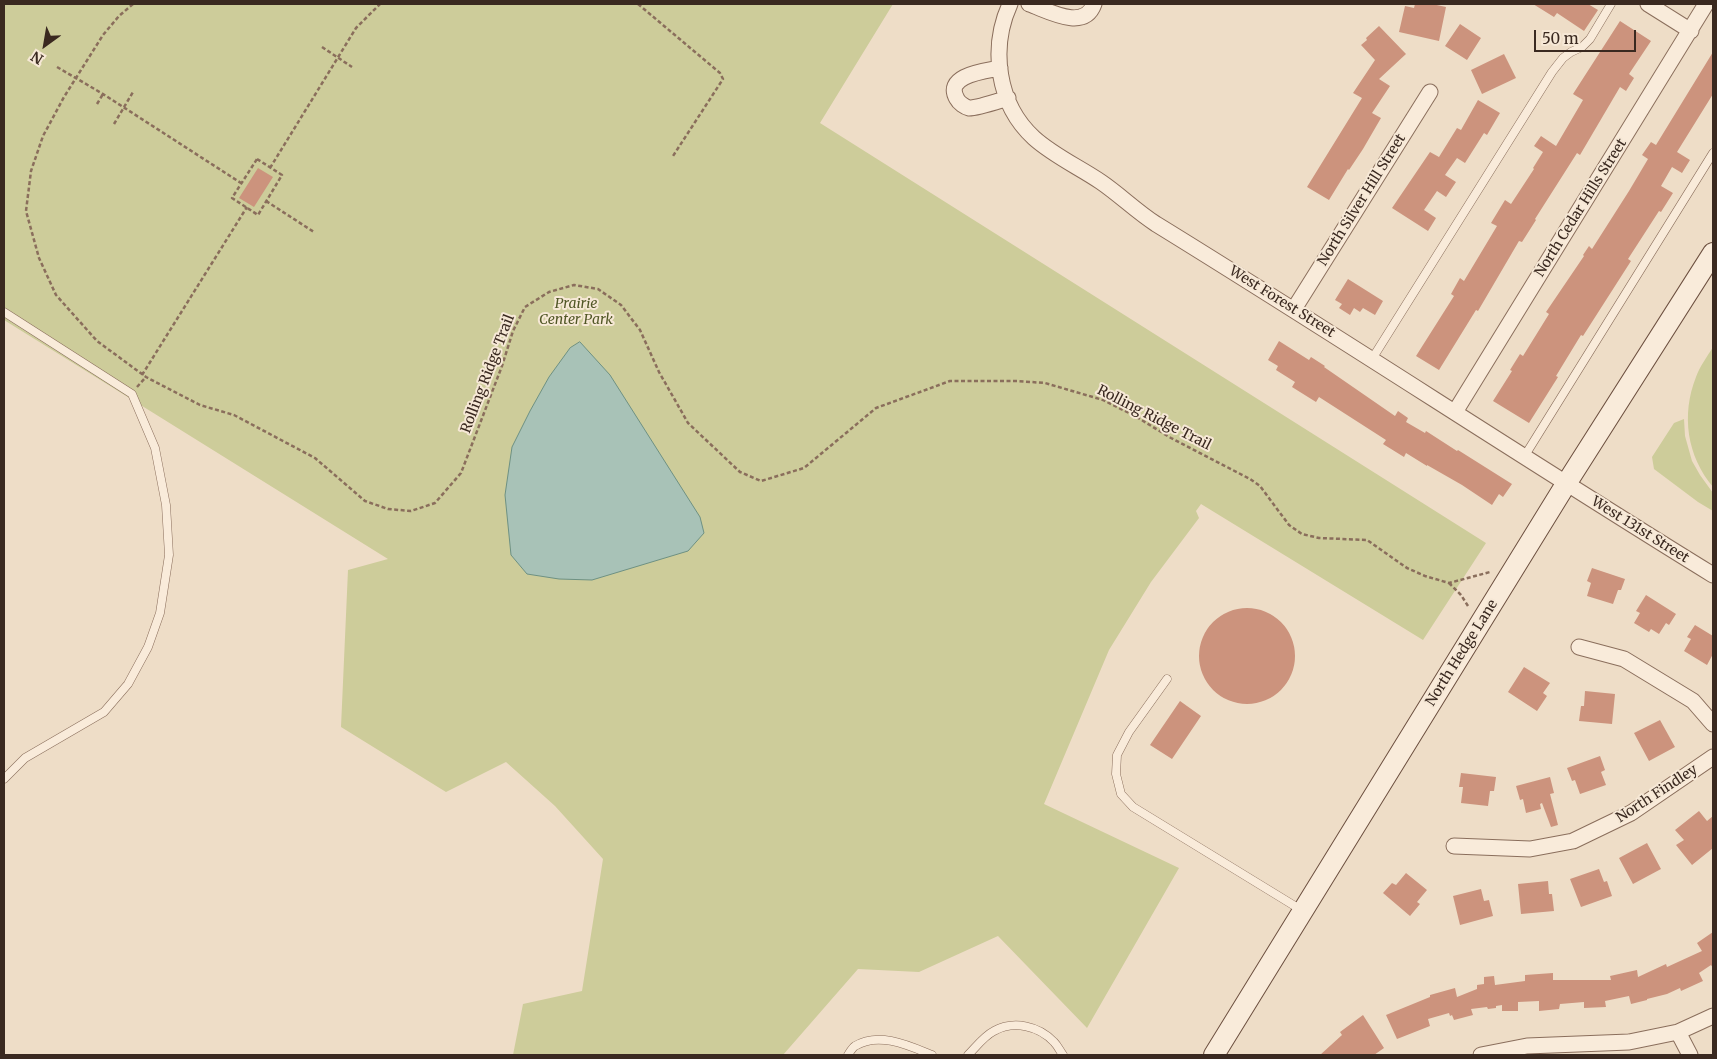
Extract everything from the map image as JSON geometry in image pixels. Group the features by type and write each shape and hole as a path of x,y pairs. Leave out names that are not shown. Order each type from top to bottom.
{"street":[{"name":"West Forest Street","path":"1010,4 1002,26 998,50 1003,86 1020,121 1034,137 1050,150 1102,183 1139,213 1294,309 1566,484"},
{"path":"1029,4 1066,18 1075,19 1086,15 1094,4"},
{"path":"1648,4 1691,31"},
{"name":"North Cedar Hills Street","path":"1455,412 1706,4"},
{"path":"1000,68 962,77 956,83 954,91 956,99 961,105 969,108 1010,102"},
{"name":"North Silver Hill Street","path":"1294,309 1430,92"},
{"name":"North Hedge Lane","path":"1214,1055 1566,484 1713,253"},
{"name":"West 131st Street","path":"1566,484 1713,575"},
{"path":"1579,647 1624,658 1693,701 1713,724"},
{"name":"North Findley","path":"1454,846 1530,849 1572,841 1631,814 1713,757"},
{"path":"1481,1055 1527,1046 1629,1042 1678,1032 1713,1016"},
{"path":"1678,1032 1690,1055"}],"lane":[{"path":"1372,359 1552,72 1563,58 1582,47 1590,39 1611,4"},
{"path":"1524,457 1713,153"},
{"path":"4,312 132,394 155,448 166,505 169,555 160,613 148,647 128,684 104,712 25,758 4,779"},
{"path":"1166,679 1129,732 1117,755 1116,774 1121,794 1133,806 1303,911"},
{"path":"968,1055 993,1031 1014,1025 1036,1028 1055,1042 1063,1055"},
{"path":"848,1055 854,1046 873,1040 901,1043 932,1055"}],"path":[{"name":"Rolling Ridge Trail","path":"133,4 119,16 103,35 76,77 43,136 31,171 26,211 39,258 56,295 97,341 142,375 200,404 234,415 315,458 365,501 388,509 411,511 435,503 461,473 502,366 513,331 525,307 549,292 574,285 598,288 621,305 640,330 658,372 688,423 740,472 761,481 804,468 876,408 950,381 1045,383 1103,400 1135,416 1171,438 1250,478 1260,486 1289,525 1302,534 1319,538 1368,540 1407,568 1449,583"},
{"path":"270,168 356,28 380,4"},
{"path":"638,4 720,73 723,79 673,156"},
{"path":"322,47 352,67"},
{"path":"57,67 124,107 241,183"},
{"path":"114,124 133,92"},
{"path":"97,104 103,94"},
{"path":"257,159 282,175 258,215 232,198 241,183 257,159"},
{"path":"266,201 314,232"},
{"path":"142,375 247,208"},
{"path":"1468,606 1461,595 1449,583 1490,572"}],"green space":[{"name":"Prairie Center Park","path":"4,4 893,4 820,123 1486,543 1423,640 1201,504 1196,511 1199,518 1151,582 1109,650 1044,804 1179,868 1087,1028 998,936 919,972 858,969 783,1055 513,1055 523,1004 582,991 603,859 555,806 506,762 446,792 341,727 348,570 388,559 4,320"},
{"path":"1713,347 1713,487 1704,475 1692,449 1688,420 1691,391 1702,365"},
{"path":"1684,419 1685,436 1692,461 1713,493 1713,511 1654,469 1652,457 1674,423"}],"shaded area":[{"path":"580,342 610,375 700,517 704,533 688,551 592,580 559,579 527,574 511,555 505,495 512,447 549,377 570,348"}],"building":[{"path":"1415,4 1432,4 1446,7 1439,41 1399,32 1405,6 1414,8"},
{"path":"1533,4 1588,4 1598,10 1584,31 1557,13 1554,17"},
{"path":"1620,21 1651,41 1629,74 1634,78 1626,91 1620,87 1580,155 1577,153 1522,242 1519,241 1478,311 1476,310 1439,370 1416,356 1454,296 1451,294 1460,278 1464,281 1497,226 1491,223 1505,200 1511,204 1534,169 1543,152 1534,146 1541,136 1556,146 1583,100 1573,94"},
{"path":"1460,24 1481,38 1467,60 1445,46"},
{"path":"1379,26 1406,54 1379,79 1390,86 1372,113 1381,118 1329,200 1307,187 1362,98 1353,93 1375,60 1361,45"},
{"path":"1713,52 1713,94 1677,152 1690,160 1682,173 1672,167 1661,186 1673,193 1628,259 1631,261 1583,336 1581,335 1556,376 1558,377 1529,423 1493,401 1512,371 1510,370 1520,354 1523,356 1549,314 1546,312 1589,246 1592,249 1629,191 1648,159 1642,155 1651,142 1656,145"},
{"path":"1504,54 1516,78 1482,94 1471,70"},
{"path":"1478,100 1500,113 1487,135 1484,133 1465,163 1457,158 1445,175 1456,182 1446,197 1437,191 1424,210 1436,218 1428,231 1392,208 1430,152 1439,157 1457,128 1461,130"},
{"path":"258,168 273,177 254,207 239,198"},
{"path":"1348,279 1383,301 1375,315 1363,308 1360,312 1354,308 1350,315 1339,308 1342,304 1335,300"},
{"path":"1279,341 1309,360 1311,357 1325,366 1395,416 1398,411 1408,418 1406,422 1425,433 1426,431 1512,484 1503,497 1499,494 1492,505 1462,485 1406,453 1404,457 1383,444 1386,440 1319,397 1316,402 1292,387 1295,382 1276,370 1278,366 1268,360"},
{"path":"1592,568 1625,579 1621,590 1618,590 1613,604 1587,596 1591,583 1587,581"},
{"path":"1646,595 1676,614 1669,625 1666,623 1659,634 1651,629 1649,632 1634,623 1640,613 1636,611"},
{"path":"1247,608 1266,611 1281,622 1292,637 1295,656 1292,675 1281,690 1266,701 1247,704 1228,701 1213,690 1202,675 1199,656 1202,637 1213,622 1228,611"},
{"path":"1695,625 1713,636 1713,654 1707,665 1684,651 1691,639 1687,637"},
{"path":"1524,667 1550,683 1543,693 1547,696 1537,711 1508,692"},
{"path":"1585,691 1615,694 1612,724 1579,721 1581,706 1584,706"},
{"path":"1180,701 1201,716 1172,759 1150,745"},
{"path":"1660,720 1675,747 1649,761 1634,733"},
{"path":"1600,756 1605,770 1601,772 1606,785 1580,794 1575,780 1572,781 1567,768"},
{"path":"1461,773 1496,777 1494,791 1490,791 1488,806 1461,803 1463,787 1459,787"},
{"path":"1550,777 1554,793 1550,794 1558,825 1551,827 1542,803 1540,804 1541,809 1526,813 1523,799 1520,800 1516,786"},
{"path":"1699,811 1707,821 1713,816 1713,848 1692,865 1676,845 1684,840 1675,830"},
{"path":"1647,843 1661,869 1633,884 1619,858"},
{"path":"1599,869 1604,882 1607,881 1612,896 1581,907 1570,879"},
{"path":"1406,873 1427,890 1417,902 1420,904 1410,916 1383,893 1392,883 1396,885"},
{"path":"1548,881 1549,894 1552,894 1554,911 1521,914 1518,884"},
{"path":"1481,889 1484,901 1489,900 1493,916 1460,925 1453,896"},
{"path":"1713,932 1713,968 1711,965 1699,973 1703,981 1681,991 1680,988 1647,1000 1631,1004 1629,996 1605,1001 1606,1007 1584,1008 1584,1002 1560,1004 1559,1009 1539,1011 1539,1001 1518,1002 1518,1011 1502,1011 1502,1005 1496,1006 1496,1008 1471,1009 1473,1015 1454,1020 1449,1013 1428,1019 1430,1026 1397,1039 1386,1015 1430,997 1430,995 1455,988 1457,997 1477,989 1477,985 1484,984 1484,977 1494,976 1495,985 1525,981 1525,975 1553,973 1553,980 1611,980 1610,976 1637,970 1638,977 1666,964 1667,967 1702,951 1697,943"},
{"path":"1363,1015 1384,1048 1374,1055 1320,1055 1342,1035 1340,1032"}]}
